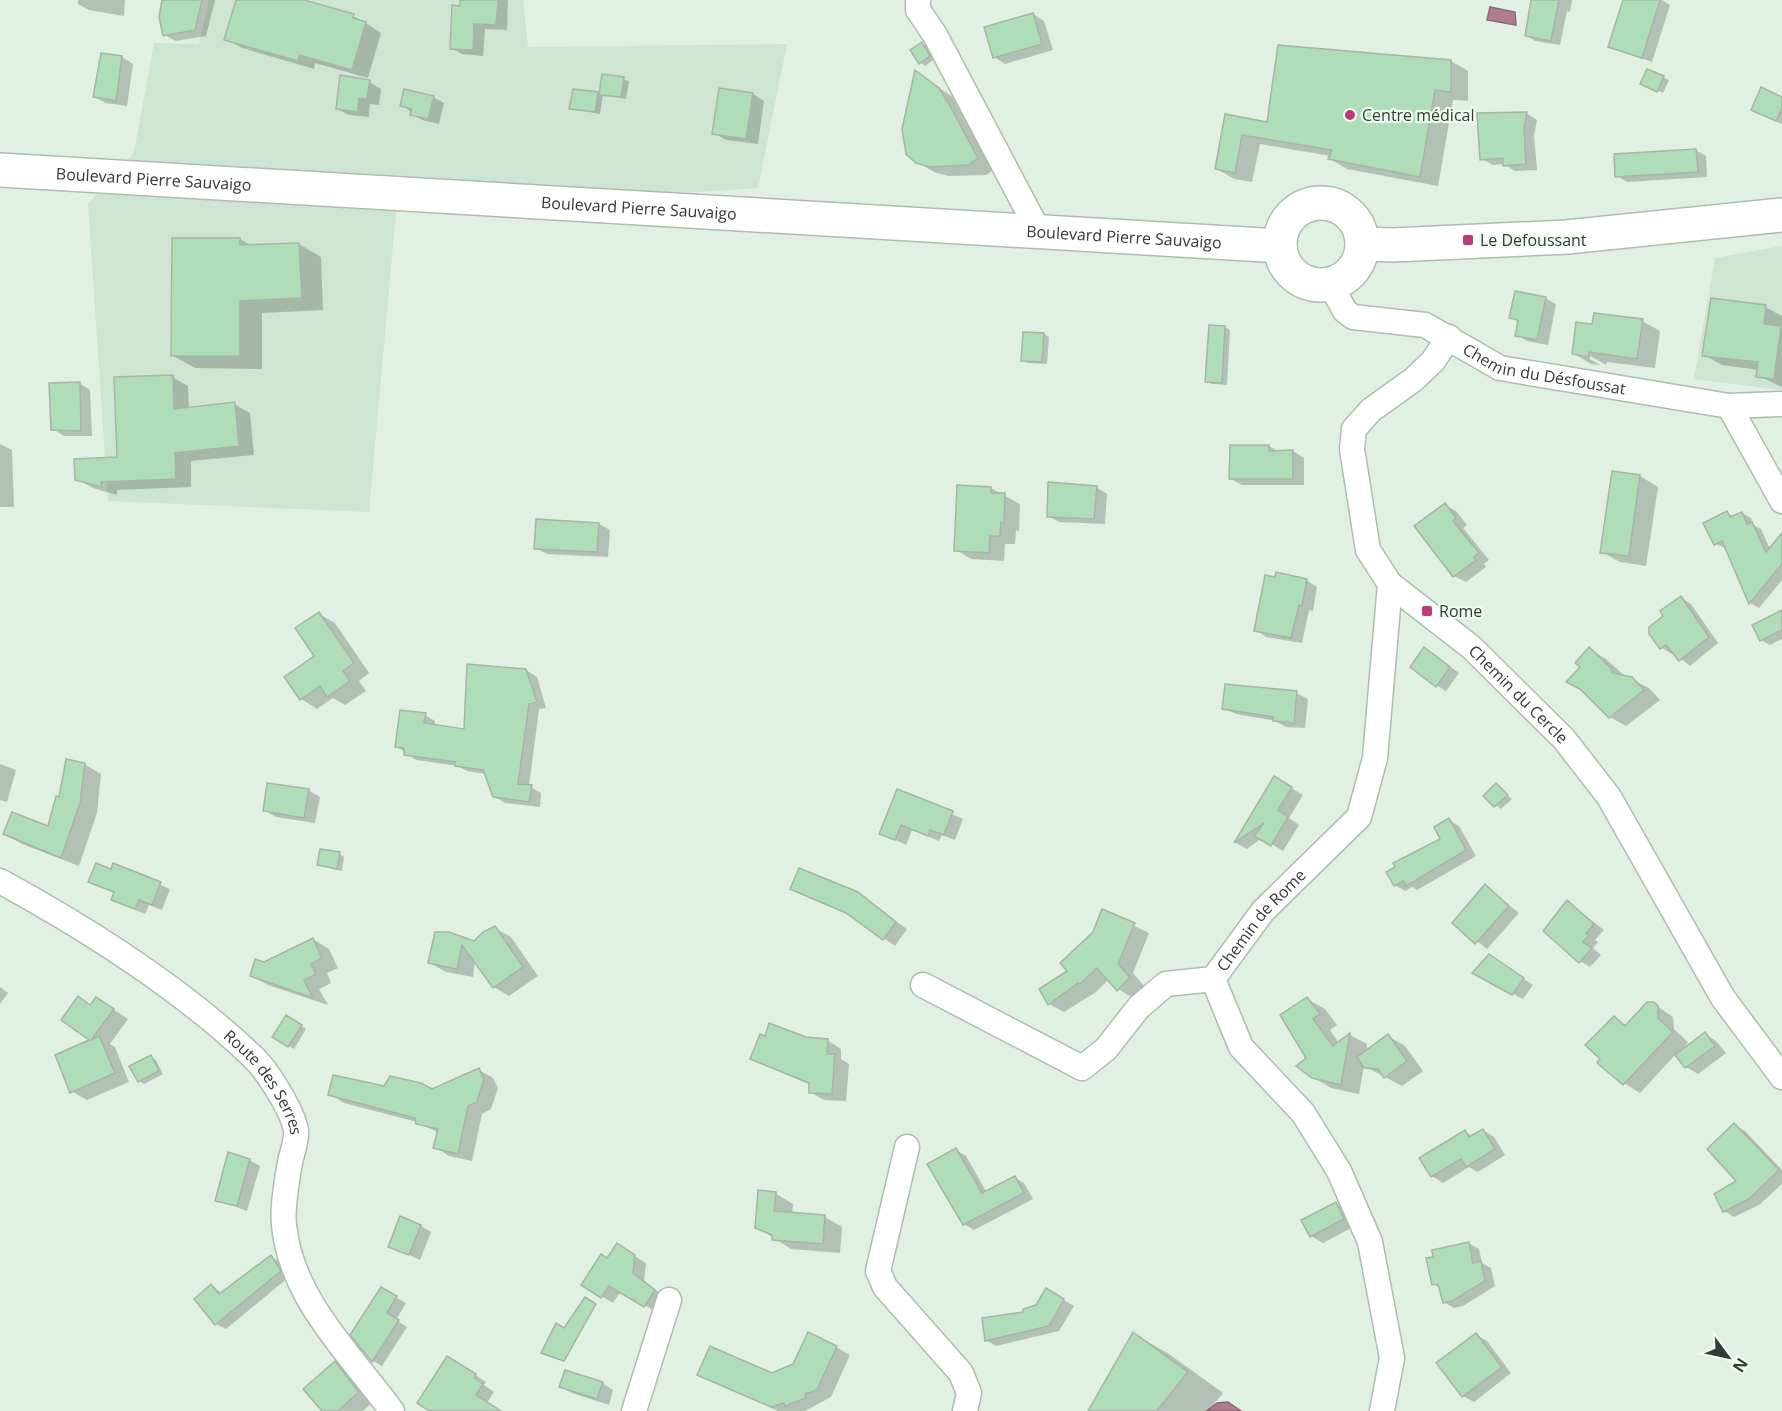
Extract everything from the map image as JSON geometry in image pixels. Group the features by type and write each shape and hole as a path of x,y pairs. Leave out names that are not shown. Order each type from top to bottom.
{"main road":[{"name":"Boulevard Pierre Sauvaigo","path":"0,170 1280,246"},
{"path":"1320,203 1333,205 1349,215 1360,231 1362,244 1360,258 1353,270 1343,279 1330,284 1316,285 1296,276 1283,260 1280,246 1281,233 1296,212 1320,203"},
{"path":"1362,244 1393,245 1567,237 1782,215"}],"street":[{"path":"918,0 918,9 935,35 1039,232"},
{"name":"Chemin du Désfoussat","path":"1330,284 1345,311 1353,317 1425,325 1500,368 1729,406 1782,404"},
{"name":"Chemin du Cercle","path":"1449,337 1433,361 1413,380 1371,410 1354,429 1352,448 1368,550 1390,584 1471,647 1564,739 1609,797 1723,998 1782,1077"},
{"path":"1729,406 1782,501"},
{"name":"Chemin de Rome","path":"1382,1411 1392,1358 1370,1242 1339,1172 1303,1113 1241,1047 1213,979 1263,911 1359,817 1375,758 1390,584"},
{"name":"Route des Serres","path":"0,881 67,918 186,1001 255,1058 285,1102 296,1131 284,1225 298,1277 338,1344 392,1411"},
{"path":"923,985 1082,1068 1106,1049 1139,1007 1166,984 1213,979"},
{"path":"907,1147 878,1271 885,1287 961,1373 969,1393 965,1411"},
{"path":"634,1411 669,1300"}],"shaded area":[{"path":"209,0 523,0 528,47 787,44 758,188 396,212 369,512 108,501 88,204 134,152 154,43 199,44"},
{"path":"1490,7 1515,12 1516,25 1487,20"},
{"path":"1782,246 1782,390 1694,379 1715,258"},
{"path":"1228,1402 1241,1411 1207,1411 1217,1403"}],"building":[{"path":"162,0 202,0 195,30 163,36 159,17"},
{"path":"236,0 304,0 354,14 353,18 366,22 352,70 299,55 298,61 224,40"},
{"path":"460,0 498,0 496,25 474,24 473,50 450,49 452,5 460,6"},
{"path":"1531,0 1559,0 1551,41 1525,36"},
{"path":"1623,0 1660,0 1642,58 1608,47"},
{"path":"1033,13 1042,44 993,58 984,27"},
{"path":"922,42 930,56 919,64 910,50"},
{"name":"Centre médical","path":"1278,45 1451,60 1451,92 1435,90 1420,177 1328,159 1332,150 1242,135 1235,173 1215,169 1225,114 1267,122"},
{"path":"101,53 122,56 116,101 93,97"},
{"path":"1647,69 1664,76 1657,92 1640,84"},
{"path":"915,70 939,88 950,106 978,158 968,165 930,167 916,163 906,154 902,129"},
{"path":"602,74 624,77 621,97 599,95"},
{"path":"340,75 370,80 367,99 359,98 358,112 336,109"},
{"path":"1761,87 1782,97 1782,108 1776,121 1751,110"},
{"path":"719,88 753,93 746,139 712,134"},
{"path":"404,89 434,96 428,119 410,115 412,109 400,106"},
{"path":"573,89 598,92 595,112 569,109"},
{"path":"1527,112 1524,128 1526,164 1503,166 1503,158 1480,160 1477,113"},
{"path":"1696,149 1698,172 1615,177 1614,154"},
{"path":"172,238 240,238 240,245 299,243 302,298 240,301 240,356 171,356"},
{"path":"1515,291 1546,297 1537,340 1515,336 1518,320 1509,318"},
{"path":"1711,298 1766,305 1764,324 1781,326 1774,379 1756,377 1758,362 1702,356"},
{"path":"1594,313 1643,319 1637,359 1589,352 1588,357 1572,354 1576,322 1592,324"},
{"path":"1209,325 1225,326 1222,383 1205,382"},
{"path":"1023,332 1044,333 1042,362 1021,361"},
{"path":"173,375 174,409 235,402 239,446 175,453 176,479 101,482 102,487 75,480 74,459 117,457 114,377"},
{"path":"80,382 81,431 51,430 49,383"},
{"path":"1230,445 1269,445 1269,451 1293,450 1293,479 1229,479"},
{"path":"1612,471 1640,475 1629,556 1600,553"},
{"path":"1048,482 1097,486 1094,519 1047,517"},
{"path":"957,485 991,487 991,493 1005,493 1004,523 1001,522 1000,536 990,536 989,553 954,551"},
{"path":"1445,503 1456,518 1453,521 1479,553 1474,557 1476,560 1453,577 1414,526"},
{"path":"1727,511 1730,517 1742,512 1747,524 1752,522 1766,552 1782,533 1782,564 1749,604 1722,541 1714,545 1703,523"},
{"path":"536,519 599,523 597,552 534,549"},
{"path":"1276,572 1307,579 1302,606 1299,605 1291,638 1254,631 1265,575 1275,577"},
{"path":"1681,596 1709,637 1679,661 1666,645 1660,649 1649,634 1649,627 1663,616 1660,611"},
{"path":"1782,610 1782,630 1760,641 1752,625"},
{"path":"319,612 354,663 343,671 350,681 327,697 320,686 300,700 284,677 314,656 295,628"},
{"path":"1424,647 1450,667 1436,687 1410,667"},
{"path":"1589,647 1612,669 1612,673 1632,677 1644,690 1609,718 1580,689 1566,682 1580,667 1575,663"},
{"path":"467,664 526,669 537,702 529,704 518,784 532,785 529,802 493,797 483,770 455,766 455,762 404,755 404,748 395,747 400,710 426,713 424,723 464,729"},
{"path":"1225,684 1297,691 1294,723 1273,721 1273,717 1222,709"},
{"path":"66,759 85,763 80,803 61,858 3,834 12,812 48,826 56,796 59,797"},
{"path":"1274,776 1292,787 1278,810 1288,817 1271,846 1254,836 1264,823 1234,843"},
{"path":"267,783 309,789 304,818 263,811"},
{"path":"1496,783 1508,795 1494,807 1483,796"},
{"path":"897,789 953,811 944,835 930,830 928,836 901,825 895,840 879,834"},
{"path":"1449,818 1466,850 1406,886 1403,881 1394,886 1386,872 1395,867 1393,863 1440,839 1434,827"},
{"path":"320,849 340,852 337,869 317,865"},
{"path":"96,863 111,869 113,863 161,882 152,905 139,900 135,909 111,900 114,892 88,882"},
{"path":"799,868 858,892 896,922 883,940 846,913 790,889"},
{"path":"1485,884 1509,906 1475,944 1452,923"},
{"path":"1567,900 1594,924 1586,933 1589,935 1583,942 1592,948 1579,963 1543,931"},
{"path":"1102,909 1135,923 1118,964 1130,977 1117,991 1097,968 1080,984 1078,983 1048,1005 1039,989 1067,971 1060,963 1093,932"},
{"path":"495,926 523,967 493,988 462,945 457,969 428,963 435,932 449,932 474,941 483,932"},
{"path":"313,938 322,958 311,964 316,974 304,980 313,998 250,976 255,959 264,962"},
{"path":"1489,954 1524,978 1512,995 1472,973"},
{"path":"78,996 90,1005 96,997 114,1009 91,1040 99,1036 115,1073 70,1093 55,1055 89,1040 61,1020"},
{"path":"1307,997 1320,1014 1313,1019 1333,1046 1350,1033 1341,1085 1312,1078 1296,1066 1306,1058 1280,1015"},
{"path":"1647,1002 1654,1002 1658,1006 1658,1018 1673,1032 1623,1085 1597,1063 1600,1059 1585,1045 1614,1016 1625,1026"},
{"path":"286,1015 302,1025 288,1047 272,1037"},
{"path":"769,1023 806,1037 828,1039 827,1054 835,1054 832,1094 809,1093 809,1083 750,1059 760,1034 765,1036"},
{"path":"1705,1032 1715,1046 1685,1068 1675,1055"},
{"path":"1388,1034 1407,1061 1384,1078 1378,1069 1364,1068 1357,1057"},
{"path":"151,1055 159,1071 138,1082 129,1066"},
{"path":"479,1068 484,1079 477,1102 468,1106 458,1154 433,1148 438,1129 416,1124 415,1118 328,1095 333,1075 384,1086 390,1076 421,1083 432,1089"},
{"path":"1734,1123 1779,1170 1749,1199 1723,1212 1714,1194 1736,1181 1707,1149"},
{"path":"1483,1129 1495,1149 1466,1167 1461,1159 1431,1177 1419,1158 1465,1130 1469,1137"},
{"path":"956,1148 982,1193 1015,1176 1024,1193 963,1225 927,1164"},
{"path":"228,1152 250,1159 237,1206 215,1201"},
{"path":"758,1190 776,1192 774,1211 825,1215 823,1244 772,1240 772,1235 755,1228"},
{"path":"1336,1202 1344,1219 1310,1237 1301,1220"},
{"path":"400,1216 421,1225 409,1255 388,1247"},
{"path":"1469,1242 1473,1263 1481,1261 1485,1281 1452,1301 1443,1303 1438,1284 1432,1285 1426,1258 1433,1257 1432,1250"},
{"path":"617,1243 635,1255 633,1273 655,1290 644,1307 609,1286 601,1298 581,1285 601,1254 607,1258"},
{"path":"271,1255 281,1271 215,1325 194,1299 211,1284 219,1294"},
{"path":"381,1287 397,1296 387,1313 399,1320 372,1362 350,1335"},
{"path":"1046,1288 1064,1299 1049,1326 985,1341 982,1318 1023,1312 1023,1309 1036,1305"},
{"path":"585,1297 596,1304 564,1361 541,1353 556,1323 564,1328"},
{"path":"808,1332 837,1346 817,1390 805,1394 806,1398 785,1406 784,1403 771,1407 697,1375 710,1346 772,1373 793,1364"},
{"path":"1133,1332 1188,1372 1157,1411 1088,1411"},
{"path":"1476,1333 1502,1367 1462,1397 1436,1363"},
{"path":"447,1356 476,1374 474,1378 483,1384 476,1395 501,1411 429,1411 417,1403"},
{"path":"335,1361 359,1392 338,1411 322,1411 303,1389"},
{"path":"565,1370 603,1382 597,1399 559,1387"}],"place":[{"name":"Centre médical","path":"1350,115"},
{"name":"Le Defoussant","path":"1468,240"},
{"name":"Rome","path":"1427,611"}]}
